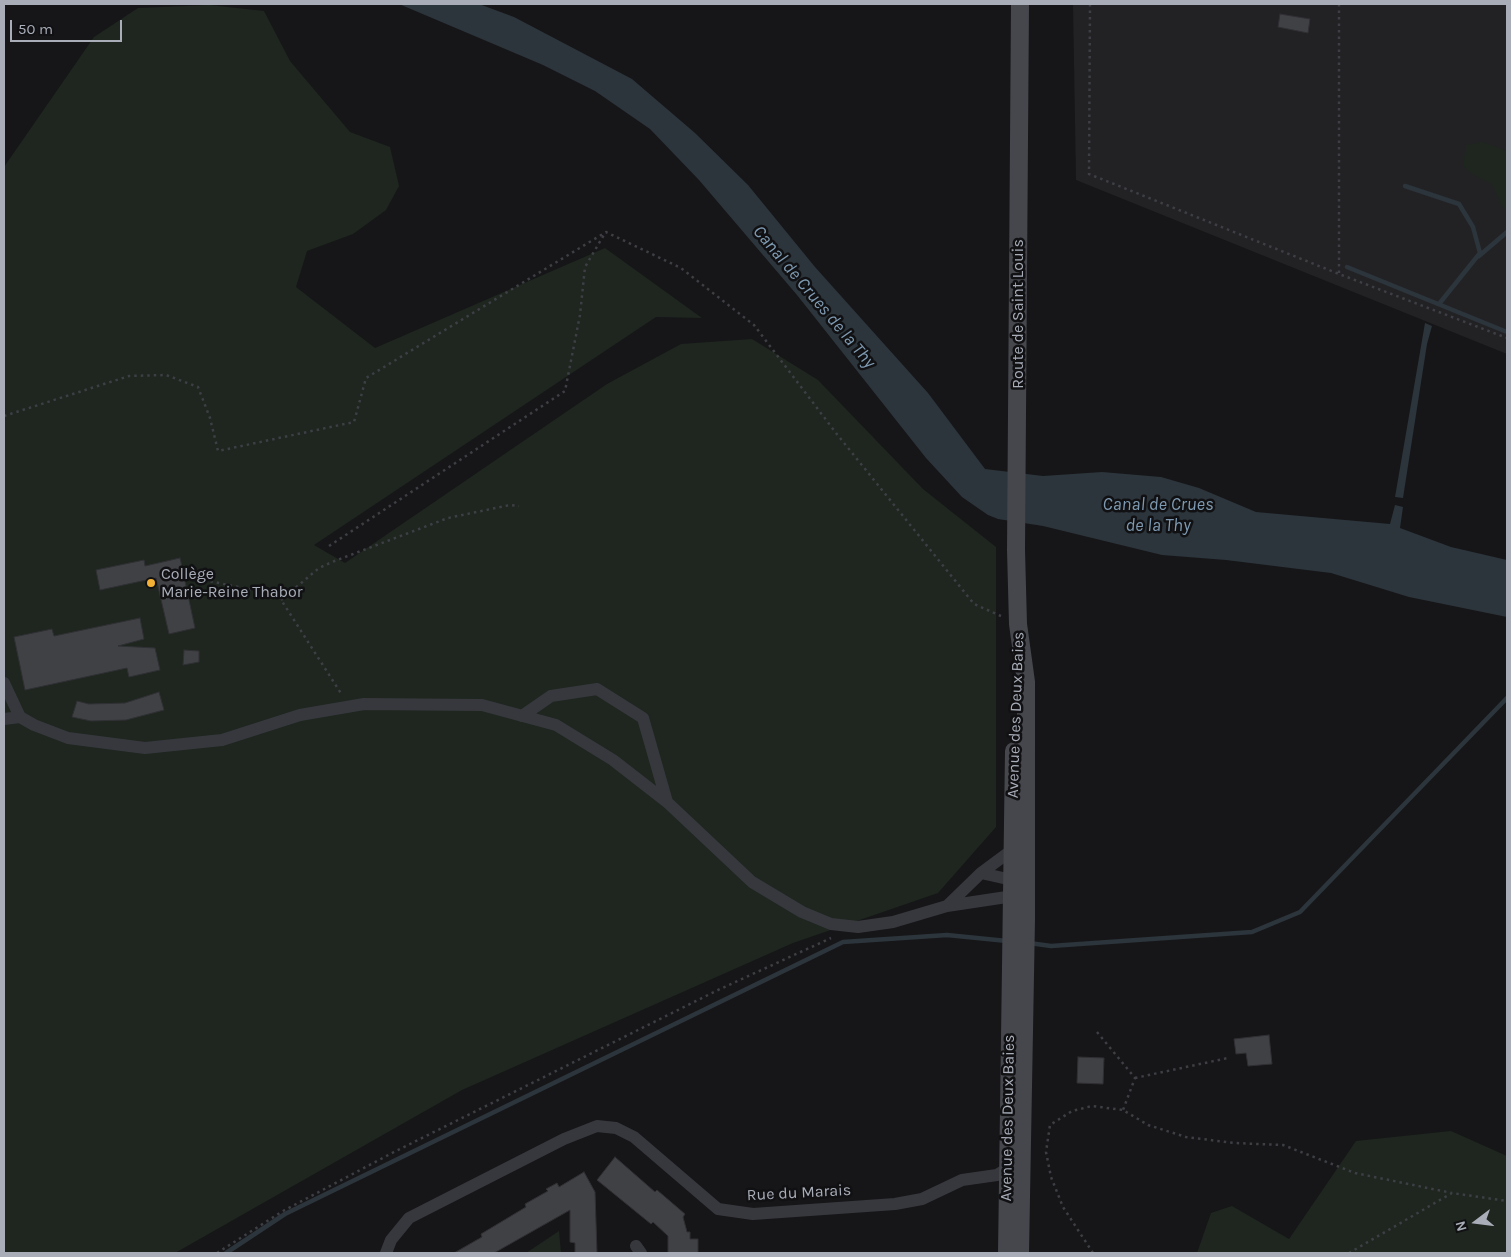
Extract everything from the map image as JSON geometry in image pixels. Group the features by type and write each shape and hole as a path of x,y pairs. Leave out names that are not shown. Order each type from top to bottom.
{"main road":[{"name":"Route de Saint Louis","path":"1018,624 1016,550 1020,4"},
{"name":"Avenue des Deux Baies","path":"1008,1253 1007,1170 1019,918 1012,850 1018,624"},
{"name":"Avenue des Deux Baies","path":"1016,890 1026,682 1018,624"},
{"name":"Avenue des Deux Baies","path":"1018,959 1020,1253"}],"street":[{"path":"4,683 20,717"},
{"path":"522,716 551,696 597,689 643,718 667,802"},
{"path":"4,719 20,717 68,738 144,748 222,740 300,715 364,704 482,705 556,725 613,760 667,802 752,882 802,912 831,924 858,927 893,922 947,906 1016,890"},
{"path":"947,906 981,873 1012,850"},
{"path":"981,873 1016,890"},
{"name":"Rue du Marais","path":"386,1253 391,1240 409,1218 564,1139 597,1126 616,1128 634,1136 718,1209 753,1214 922,1199 962,1180 997,1175 1007,1170"}],"path":[{"path":"1090,4 1090,174 1339,274 1507,338"},
{"path":"1339,4 1339,274"},
{"path":"4,416 129,376 166,375 198,387 210,418 218,452 354,422 366,378 606,232"},
{"path":"329,546 566,391 580,315 585,267 606,232"},
{"path":"606,232 681,268 754,325 836,433 974,604 1018,624"},
{"path":"281,600 319,568 332,562 448,518 510,505 519,506"},
{"path":"204,580 278,595 350,706"},
{"path":"217,1253 283,1211 394,1152 718,990 834,937"},
{"path":"1097,1032 1136,1078"},
{"path":"1136,1078 1228,1058"},
{"path":"1123,1110 1136,1078"},
{"path":"1093,1253 1063,1207 1051,1177 1046,1152 1050,1125 1072,1111 1092,1106 1123,1110 1148,1125 1186,1137 1234,1143 1283,1145 1355,1173 1452,1193 1507,1201"},
{"path":"1349,1253 1452,1193"}],"shaded area":[{"path":"1073,4 1507,4 1507,354 1076,180"},
{"path":"209,5 264,11 290,61 350,132 390,147 399,186 386,210 353,234 307,251 296,287 375,348 605,248 702,318 656,317 314,545 345,563 607,384 681,344 752,339 818,380 923,489 996,547 996,827 938,893 793,943 462,1090 175,1253 4,1253 4,167 94,37 138,8"},
{"path":"1483,142 1507,151 1507,208 1502,207 1492,184 1472,174 1463,166 1466,145"},
{"path":"1451,1131 1507,1156 1507,1253 1197,1253 1211,1213 1232,1206 1289,1239 1356,1141"},
{"path":"559,1231 561,1253 526,1253"}],"water":[{"name":"Canal de Crues de la Thy","path":"399,4 479,4 514,17 632,79 695,133 748,185 815,267 928,393 985,469 1043,476 1102,472 1161,477 1199,488 1256,512 1390,524 1395,505 1403,507 1400,528 1451,547 1507,560 1507,617 1409,597 1331,573 1226,560 1162,555 1043,526 998,519 988,515 962,497 926,458 797,295 699,180 650,129 595,91 543,65"},
{"path":"1425,323 1432,326 1427,344 1403,498 1395,497"}],"building":[{"path":"1280,14 1310,19 1308,33 1278,27"},
{"path":"180,558 195,628 169,634 156,578 100,590 96,570 144,560 145,566"},
{"path":"140,618 144,639 118,646 155,648 160,670 129,677 127,668 25,690 14,637 52,629 54,636"},
{"path":"184,650 199,651 199,662 183,665"},
{"path":"159,692 164,710 126,720 91,721 72,717 77,701 89,704 125,703"},
{"path":"1269,1035 1272,1064 1248,1066 1246,1053 1236,1054 1234,1039"},
{"path":"1078,1057 1104,1058 1103,1084 1077,1083"},
{"path":"615,1157 655,1192 657,1190 685,1214 683,1217 687,1232 690,1232 690,1239 698,1239 698,1253 668,1253 668,1236 653,1222 651,1224 597,1180"},
{"path":"584,1172 595,1192 597,1253 575,1253 575,1243 570,1242 570,1210 494,1253 454,1253 482,1237 481,1234 526,1207 525,1204 548,1191 546,1189 557,1183 559,1187"}],"waterway":[{"path":"1405,186 1459,204 1473,227 1480,253 1439,304"},
{"path":"1479,256 1507,232"},
{"path":"1347,267 1507,332"},
{"path":"1029,943 1051,946 1252,932 1300,912 1507,698"},
{"path":"226,1253 285,1214 843,942 947,935 1007,941"}],"place":[{"name":"Collège Marie-Reine Thabor","path":"151,583"}]}
